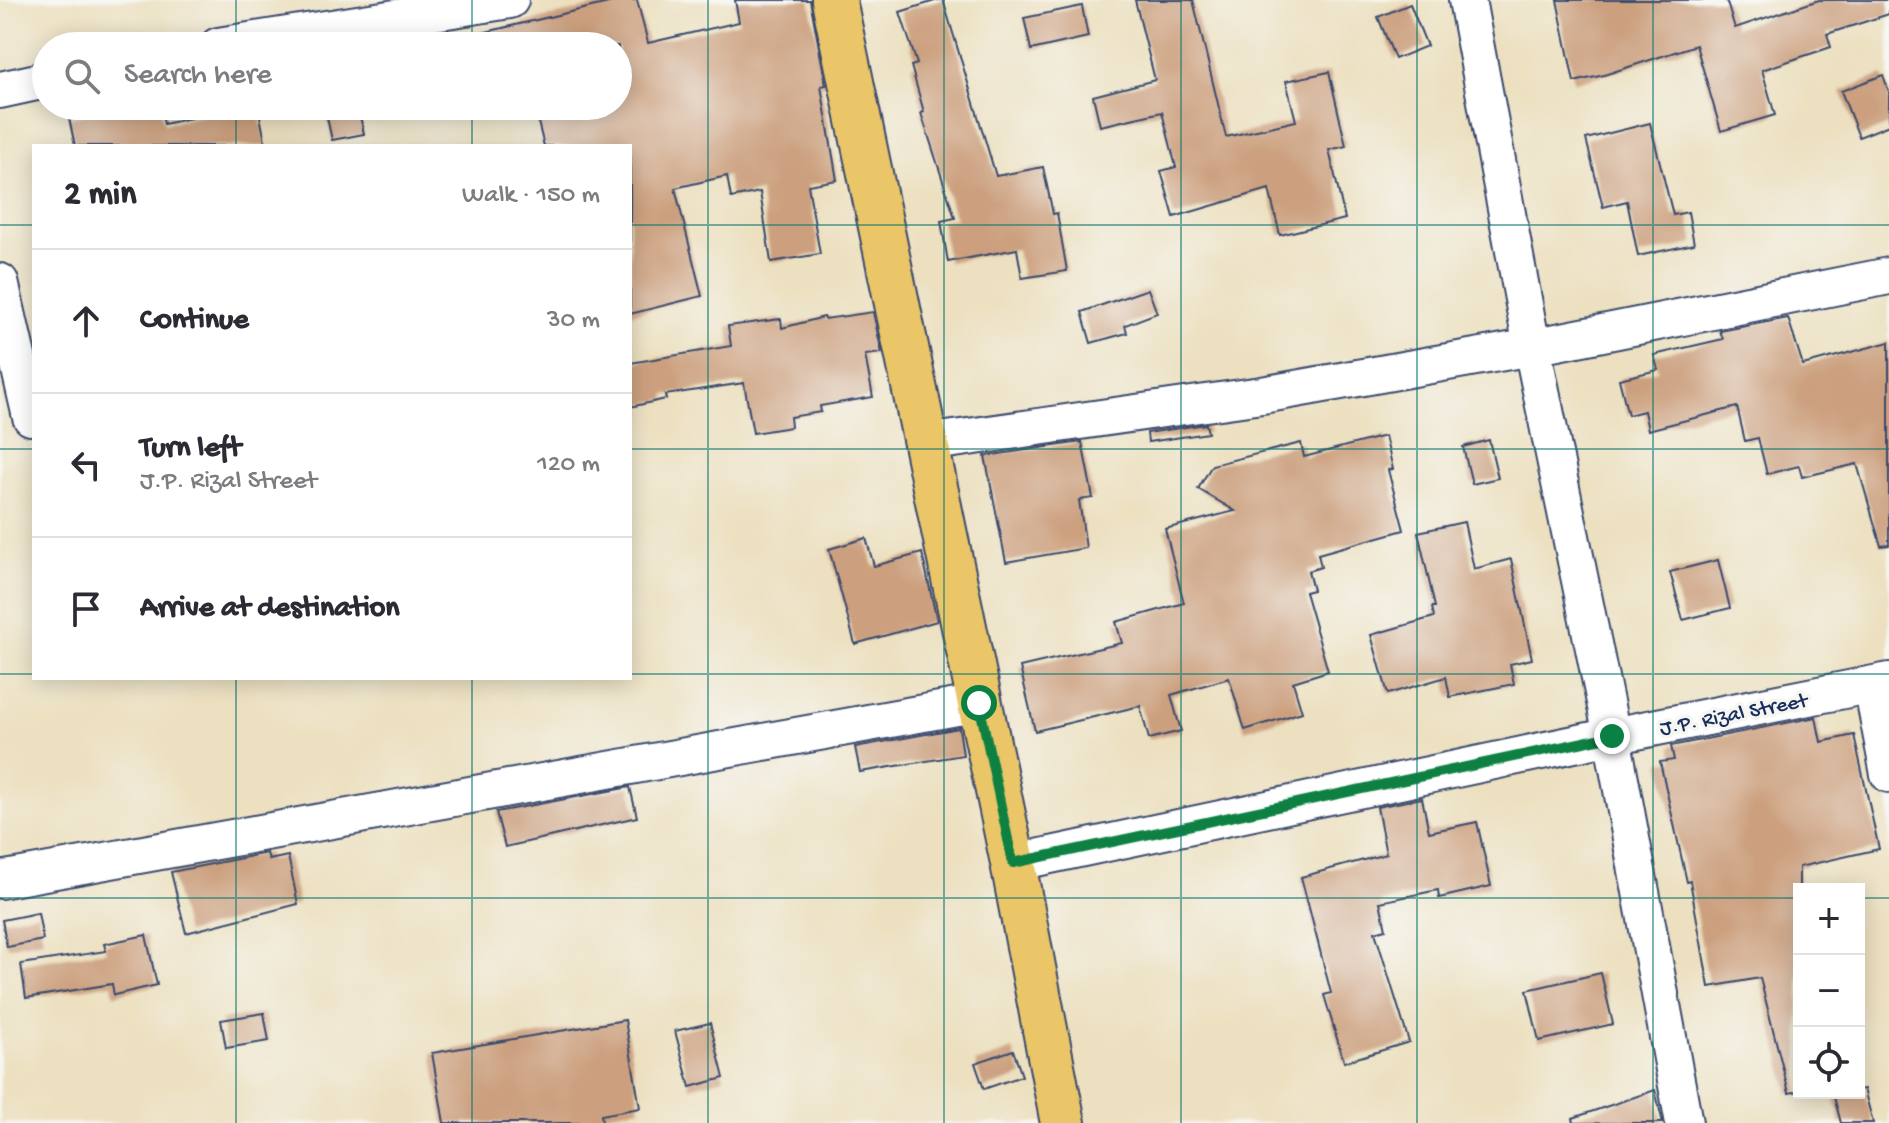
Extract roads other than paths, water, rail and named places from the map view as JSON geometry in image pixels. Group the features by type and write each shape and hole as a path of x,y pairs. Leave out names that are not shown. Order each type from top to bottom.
{"main road":[{"path":"834,0 1013,863 1063,1123"}],"street":[{"path":"307,32 510,0"},
{"path":"1467,0 1532,347 1612,736 1684,1123"},
{"path":"0,90 32,83"},
{"path":"926,443 1262,395 1532,347 1889,276"},
{"path":"0,282 31,417"},
{"path":"1880,683 1889,774"},
{"name":"J.P. Rizal Street","path":"1013,863 1612,736 1880,683"},
{"path":"0,880 979,703"}]}
